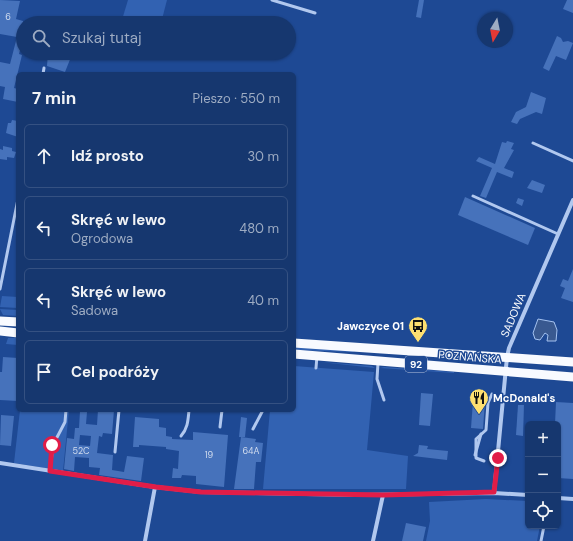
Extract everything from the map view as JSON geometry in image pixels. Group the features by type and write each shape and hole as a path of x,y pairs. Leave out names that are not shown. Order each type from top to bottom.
{"main road":[{"path":"0,321 16,322"},
{"path":"0,331 16,333"},
{"name":"POZNAŃSKA","path":"296,343 573,362"},
{"name":"POZNAŃSKA","path":"296,354 573,377"}],"street":[{"name":"SADOWA","path":"494,492 507,357 516,331 573,200"},
{"path":"0,462 156,487 241,494 383,495 494,492 525,495"},
{"path":"145,541 156,487"},
{"path":"373,541 383,495"},
{"path":"561,498 573,499"}],"lane":[{"path":"272,0 315,13"},
{"path":"43,72 44,68"},
{"path":"533,143 573,161"},
{"path":"473,196 558,234"},
{"path":"0,289 16,209"},
{"path":"316,368 318,356"},
{"path":"378,361 377,379 384,400"},
{"path":"484,460 478,460 475,455 476,439 486,429 488,402 492,394"},
{"path":"50,471 52,445 65,422 66,412"},
{"path":"115,452 119,412"},
{"path":"181,436 186,431 189,412"},
{"path":"220,427 222,412"},
{"path":"254,429 262,412"},
{"path":"541,541 543,529"}],"shaded area":[{"path":"128,0 167,0 163,16 123,16"},
{"path":"2,296 16,297 16,308 0,307"},
{"path":"0,309 16,310 16,316 3,315"},
{"path":"538,319 554,322 557,330 556,341 547,341 548,335 545,333 540,340 535,339 533,333"},
{"path":"8,338 16,338 16,345 6,344"},
{"path":"296,346 353,351 354,352 296,350"},
{"path":"320,362 372,366 375,368"},
{"path":"296,366 374,372 367,450 408,456 406,489 263,489 270,412 296,412"},
{"path":"384,367 454,372 454,373 380,368"},
{"path":"20,412 69,412 63,471 14,463"},
{"path":"486,499 525,501 525,529 539,529 537,541 426,541 430,521 429,502"}],"building":[{"path":"0,0 20,1 16,16 16,37 0,34"},
{"path":"419,0 424,0 421,18 416,17"},
{"path":"567,0 573,0 573,13 563,9"},
{"path":"557,36 561,38 563,42 568,41 573,43 566,60 556,56 549,71 543,68"},
{"path":"16,41 16,60 21,60 18,72 16,72 14,88 16,88 16,102 3,99 5,87 0,86 0,62 10,64"},
{"path":"47,60 70,60 65,72 47,66"},
{"path":"531,92 546,98 542,114 536,112 520,119 517,124 511,122 516,112 526,107"},
{"path":"12,120 16,121 16,136 6,133 8,123 11,123"},
{"path":"507,141 514,143 511,149 514,150 504,168 514,172 512,178 497,172 486,198 480,196 492,168 476,161 479,157 495,164 502,142 506,143"},
{"path":"3,146 12,148 12,151 16,152 14,158 7,157 7,160 0,159 0,149 3,150"},
{"path":"532,180 545,185 542,193 527,188"},
{"path":"465,197 535,228 528,245 458,215"},
{"path":"518,198 524,200 522,206 516,203"},
{"path":"573,269 573,302 561,298 565,288 560,286 563,279 568,281"},
{"path":"3,357 16,358 16,401 0,400 0,372 2,372"},
{"path":"421,393 433,394 430,426 419,425"},
{"name":"McDonald's","path":"473,401 485,402 483,429 471,428"},
{"path":"556,402 573,403 573,479 561,478 561,421 555,421"},
{"path":"518,405 524,405 523,436 516,435"},
{"path":"80,412 87,412 86,424 97,425 98,412 114,412 112,434 103,433 102,437 99,436 97,453 113,455 112,470 124,472 127,456 144,458 141,481 99,475 100,468 89,467 89,458 75,457 74,471 64,469 67,438 74,439 75,428 79,428","holes":["80,435 91,436 90,446 79,445"]},
{"path":"1,415 14,416 11,446 0,445"},
{"path":"135,417 159,419 159,427 166,428 166,436 172,437 172,439 193,440 193,432 228,435 224,487 196,484 196,476 182,475 181,478 172,478 173,468 178,469 179,451 166,449 166,447 139,445 139,447 133,447"},
{"path":"241,417 247,418 245,437 239,437"},
{"path":"241,437 256,439 255,442 263,443 261,462 256,462 254,489 234,489"},
{"path":"419,445 428,446 427,449 448,451 447,460 413,456 418,453"},
{"path":"406,523 426,527 423,541 402,541"}],"place":[{"name":"Jawczyce 01","path":"418,343"},
{"name":"McDonald's","path":"479,415"}],"route":[{"path":"52,445 50,471 156,487 201,492 241,494 383,495 494,492 498,458"}]}
